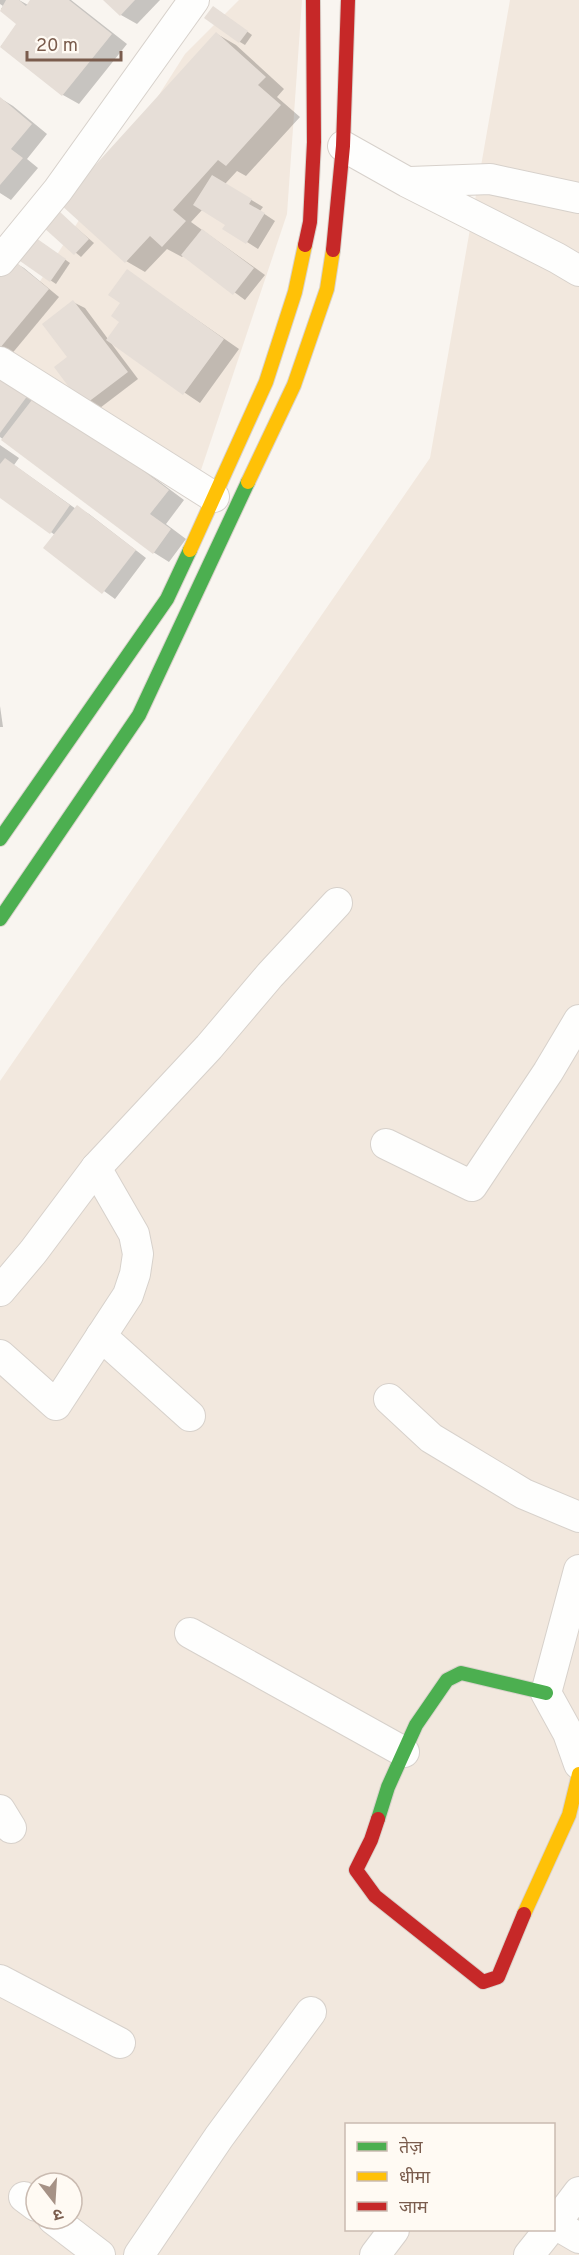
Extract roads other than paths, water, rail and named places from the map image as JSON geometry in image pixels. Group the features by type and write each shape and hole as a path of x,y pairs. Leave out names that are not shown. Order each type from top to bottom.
{"main road":[{"path":"0,839 167,599 266,382 296,292 310,222 314,142 313,0"},
{"path":"0,919 140,715 294,385 327,290 337,221 343,146 348,0"},
{"path":"546,1693 461,1673 447,1680 416,1725 388,1787 371,1840 356,1870 375,1896 483,1982 498,1977 569,1815 579,1774"}],"street":[{"path":"0,261 58,190 194,0"},
{"path":"343,146 406,182 579,271"},
{"path":"406,182 490,179 579,198"},
{"path":"0,363 214,497"},
{"path":"0,1291 33,1252 96,1168 209,1047 270,975 337,903"},
{"path":"386,1144 472,1186 548,1072 579,1020"},
{"path":"0,1355 56,1405 128,1295 135,1274 138,1254 134,1233 96,1168"},
{"path":"100,1336 190,1416"},
{"path":"389,1399 432,1438 524,1494 579,1517"},
{"path":"579,1570 546,1693 568,1733 579,1764"},
{"path":"190,1633 404,1752"},
{"path":"0,1980 120,2043"},
{"path":"139,2255 219,2138 311,2012"},
{"path":"529,2255 559,2229 579,2192"},
{"path":"69,2231 100,2255"},
{"path":"375,2255 393,2231"}]}
